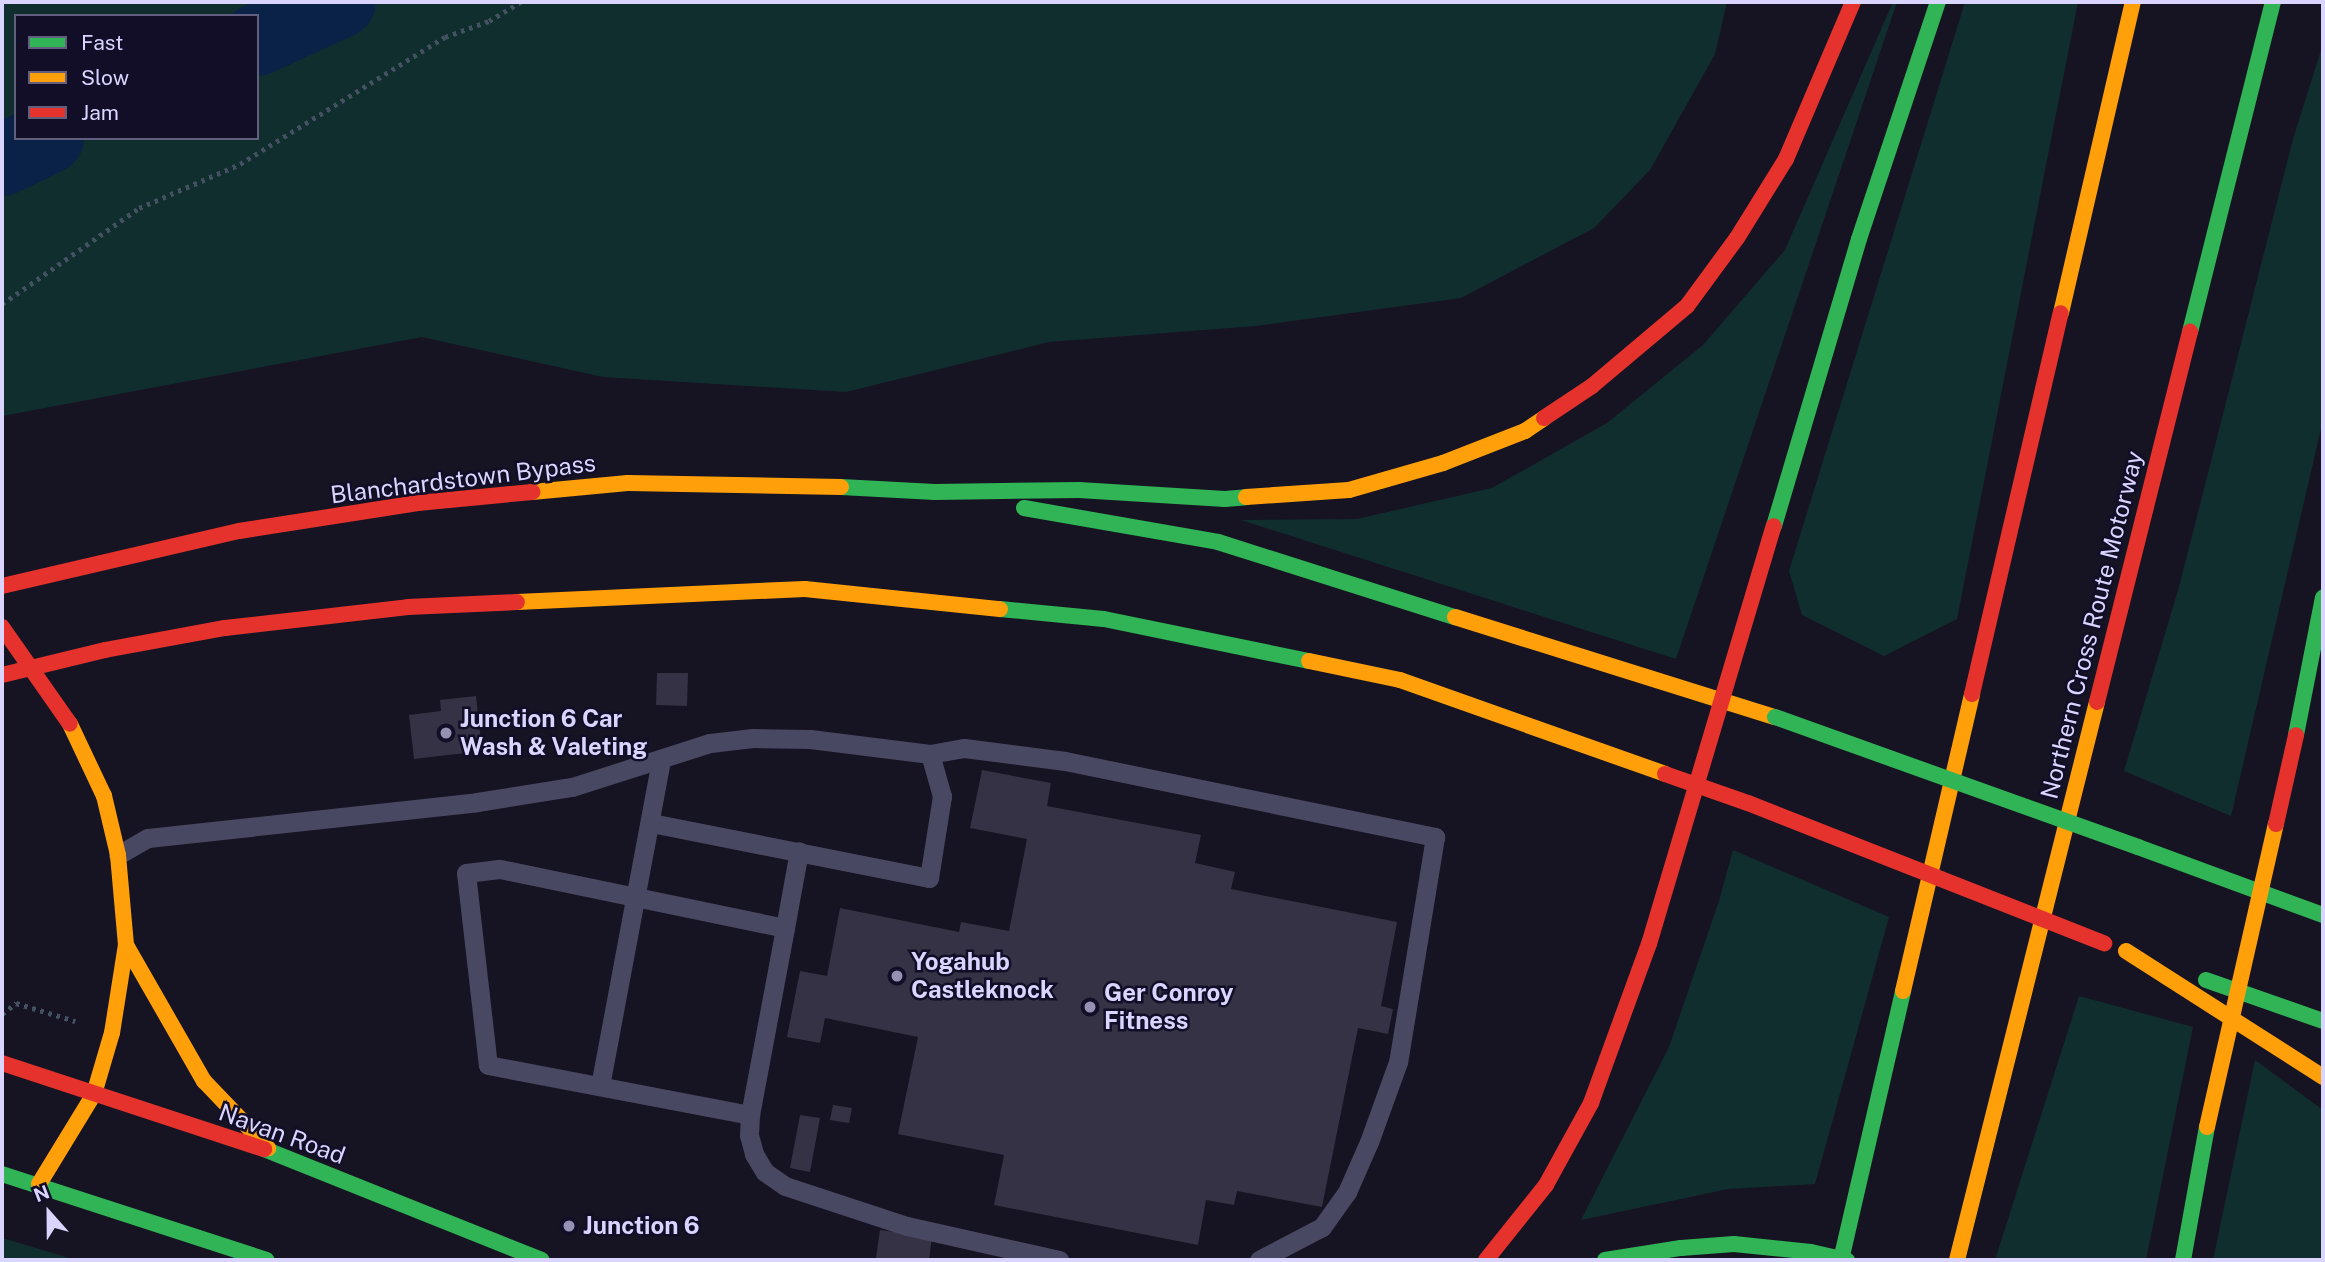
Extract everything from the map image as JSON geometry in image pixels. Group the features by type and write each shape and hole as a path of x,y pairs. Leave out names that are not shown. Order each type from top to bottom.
{"main road":[{"path":"936,492 1079,490 1225,499 1349,490 1443,463 1525,431 1592,386 1687,306 1737,237 1786,159 1853,2"},
{"path":"1486,1260 1546,1185 1591,1103 1649,944 1859,239 1938,2"},
{"path":"1841,1260 2133,2"},
{"name":"Northern Cross Route Motorway","path":"1957,1260 2273,2"},
{"name":"Blanchardstown Bypass","path":"2,586 239,531 418,503 628,483 784,484 936,492"},
{"path":"936,492 1218,542 1775,717 2323,915"},
{"path":"2,676 106,650 225,628 408,607 805,589 1104,619 1400,680 1748,803 2104,943 2323,1021"},
{"path":"2183,1260 2207,1128 2296,734 2323,598"},
{"path":"2,627 70,724 104,796 118,855 126,945 112,1033 94,1094 39,1184"},
{"path":"126,945 204,1081 272,1152"},
{"path":"2126,951 2323,1077"},
{"name":"Navan Road","path":"2,1063 272,1152 542,1260"},
{"path":"2,1174 266,1260"},
{"path":"1605,1260 1681,1248 1734,1244 1811,1252 1847,1260"}],"lane":[{"path":"118,855 148,838 477,802 572,787 710,743 753,738 810,739 930,754 964,748 1065,761 1435,836 1398,1062 1369,1142 1347,1192 1322,1227 1280,1252 1259,1260"},
{"path":"651,823 929,878 942,796 930,754"},
{"path":"600,1086 661,759"},
{"path":"799,851 750,1115 749,1135 754,1154 765,1172 785,1186 907,1226 1059,1260"},
{"path":"750,1115 488,1065 466,873 499,869 785,928"}],"path":[{"path":"2,304 139,208 240,164 445,37 489,21 522,2"}],"green space":[{"path":"2,2 1727,2 1715,54 1650,170 1594,228 1461,298 1255,326 1049,342 846,392 603,377 422,337 2,416"},
{"path":"1893,2 1897,2 1676,659 1241,520 1357,519 1492,488 1607,423 1703,345 1785,250"},
{"path":"1965,2 2078,2 1957,619 1884,656 1802,615 1789,571"},
{"path":"2323,44 2323,420 2231,816 2124,771 2179,587 2293,139"},
{"path":"1733,850 1889,917 1815,1184 1728,1189 1581,1220 1669,1047 1719,901"},
{"path":"2079,996 2193,1027 2146,1260 1995,1260"},
{"path":"2255,1060 2323,1110 2323,1260 2213,1260"},
{"path":"2,1238 76,1260 2,1260"}],"building":[{"path":"657,673 688,673 687,706 656,705"},
{"name":"Junction 6 Car Wash & Valeting","path":"476,696 482,751 414,759 409,715 441,711 440,700"},
{"name":"Ger Conroy Fitness","path":"982,770 1051,783 1047,806 1201,835 1195,863 1235,872 1231,889 1397,922 1381,1006 1393,1009 1388,1034 1358,1028 1322,1207 1237,1191 1234,1205 1206,1200 1198,1245 994,1205 1004,1155 898,1134 918,1037 825,1018 820,1043 787,1037 800,971 827,976 840,908 959,932 961,922 1009,931 1027,839 970,828"},
{"path":"833,1105 852,1108 849,1123 830,1120"},
{"path":"800,1115 820,1118 810,1172 790,1168"},
{"path":"880,1230 932,1237 929,1260 876,1258"}],"waterway":[{"path":"259,39 340,2"},
{"path":"2,160 44,140"}],"traffic: fast":[{"path":"1774,526 1859,239 1938,2"},
{"path":"2190,332 2273,2"},
{"path":"841,487 935,492 1079,490 1225,499 1246,497"},
{"path":"1024,508 1218,542 1455,617"},
{"path":"2296,735 2323,598"},
{"path":"1000,609 1104,619 1309,661"},
{"path":"1775,717 2138,847"},
{"path":"2138,847 2323,915"},
{"path":"2206,980 2323,1021"},
{"path":"1841,1260 1903,991"},
{"path":"2183,1260 2207,1127"},
{"path":"264,1149 542,1260"},
{"path":"2,1174 266,1260"},
{"path":"1681,1248 1734,1244 1811,1252 1847,1260"},
{"path":"1605,1260 1681,1248"}],"traffic: slow":[{"path":"2061,313 2133,2"},
{"path":"1246,497 1349,490 1443,463 1525,431 1544,418"},
{"path":"532,492 628,483 841,487"},
{"path":"517,602 805,589 1000,609"},
{"path":"1455,617 1775,717"},
{"path":"1309,661 1400,680 1665,774"},
{"path":"1903,991 1972,694"},
{"path":"1957,1260 2097,702"},
{"path":"39,1184 94,1094 112,1033 126,945 118,855 104,796 70,724"},
{"path":"2207,1127 2276,824"},
{"path":"126,945 204,1081 268,1148"},
{"path":"2126,951 2323,1077"}],"traffic: jam":[{"path":"1544,418 1592,386 1687,306 1737,238 1786,159 1853,2"},
{"path":"1972,694 2061,313"},
{"path":"2097,702 2190,332"},
{"path":"2,586 239,531 418,503 532,492"},
{"path":"1649,944 1774,526"},
{"path":"2,675 105,650 225,628 408,607 517,602"},
{"path":"2,627 70,724"},
{"path":"2276,824 2296,735"},
{"path":"1665,774 1748,803"},
{"path":"1748,803 2104,943"},
{"path":"1486,1260 1546,1185 1591,1103 1649,944"},
{"path":"2,1063 264,1149"}],"place":[{"name":"Junction 6 Car Wash & Valeting","path":"446,733"},
{"name":"Yogahub Castleknock","path":"897,976"},
{"name":"Ger Conroy Fitness","path":"1090,1007"},
{"name":"Junction 6","path":"569,1226"}]}
